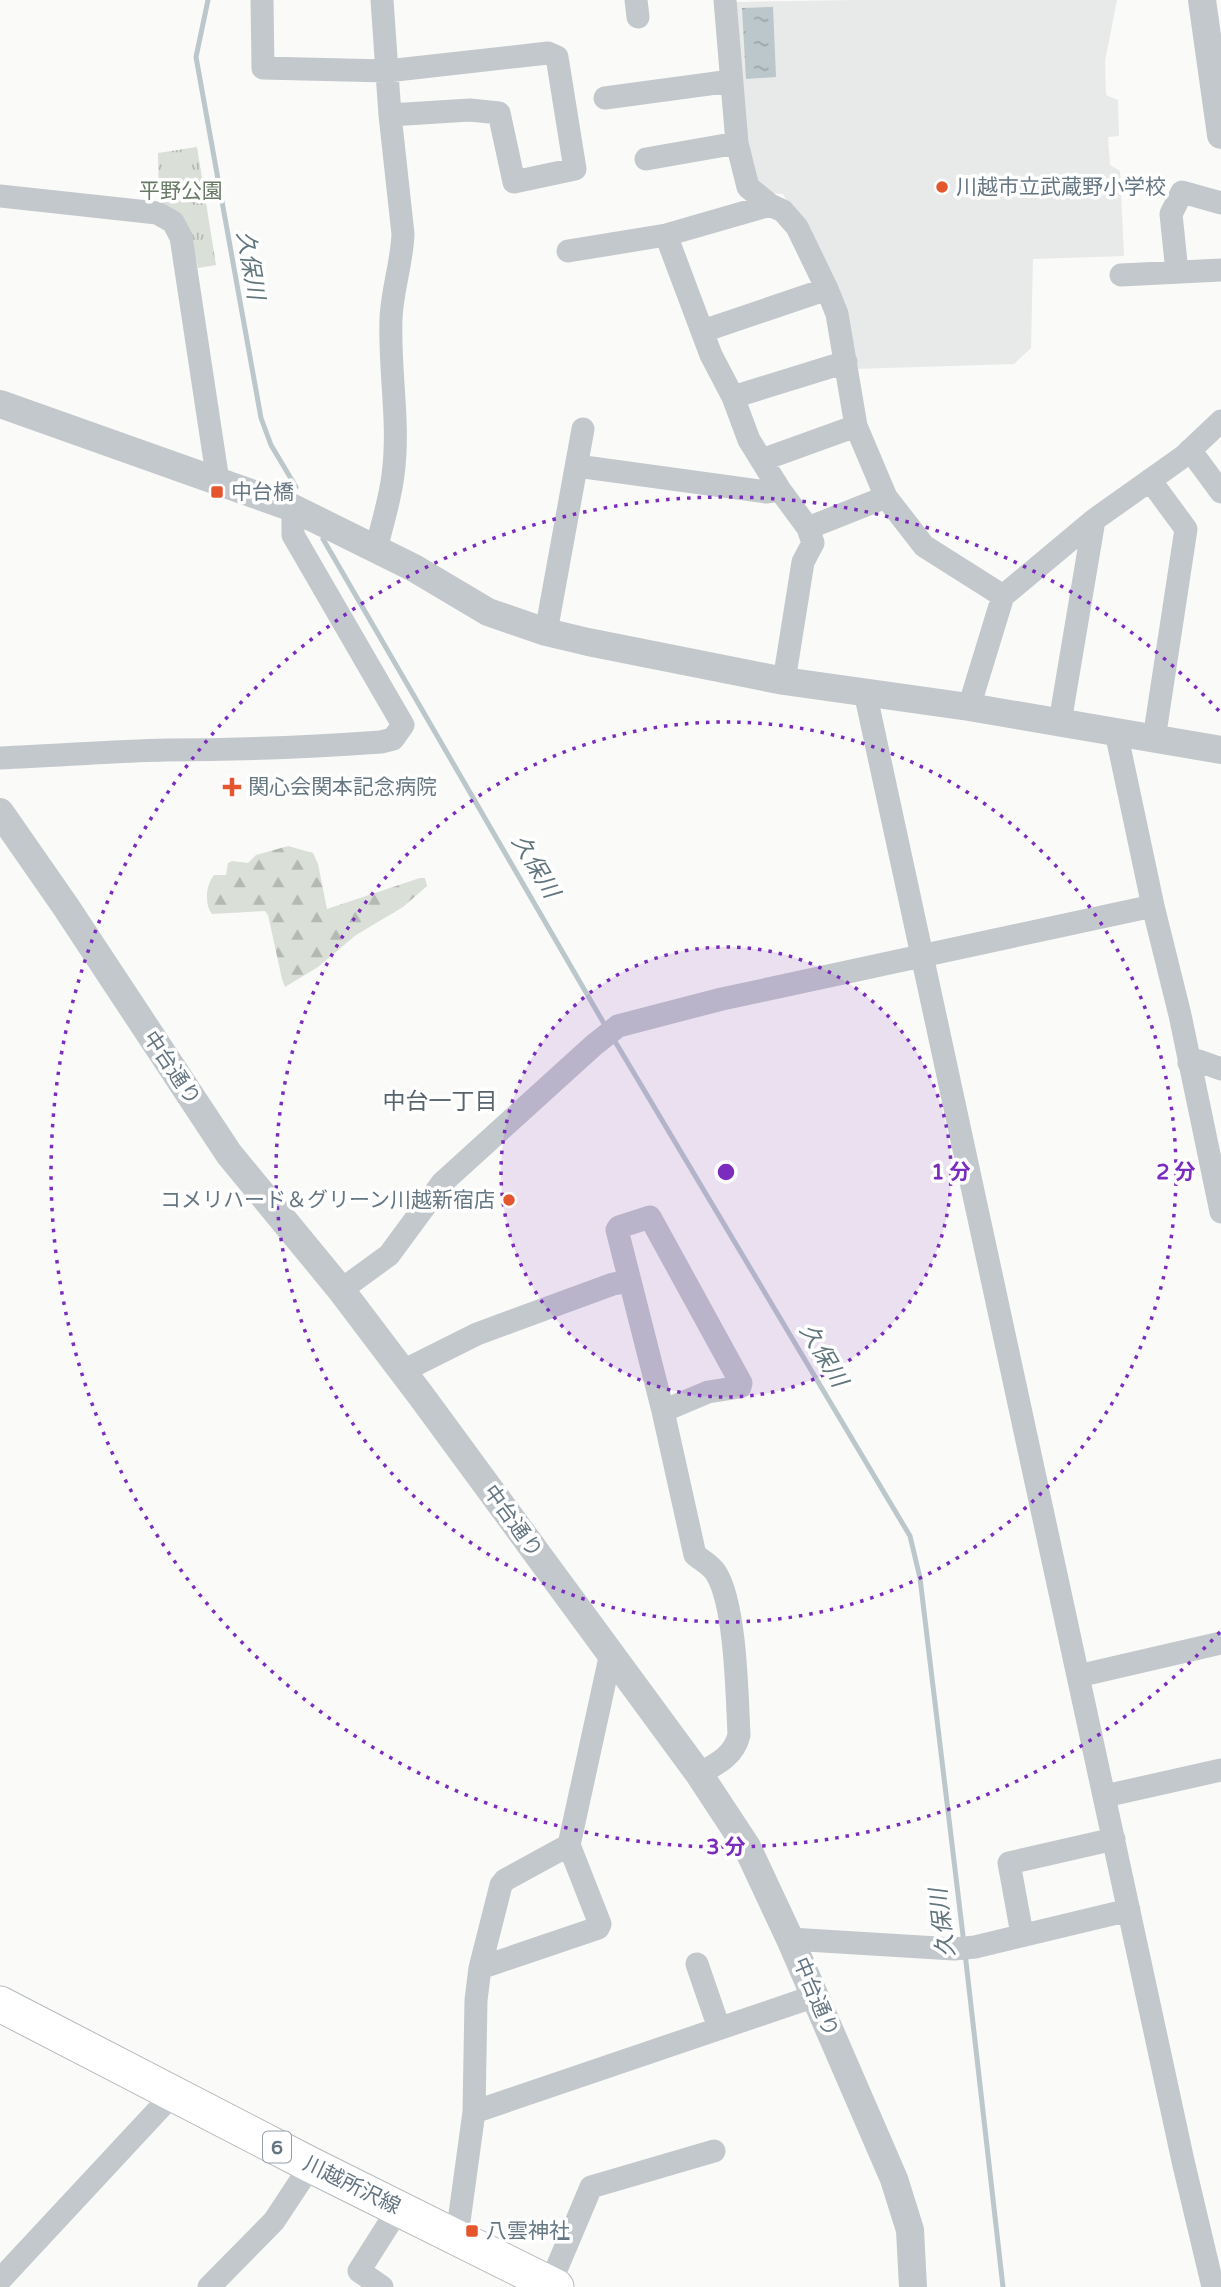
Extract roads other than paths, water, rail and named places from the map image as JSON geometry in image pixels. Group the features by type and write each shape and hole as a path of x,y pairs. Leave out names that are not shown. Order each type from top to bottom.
{"main road":[{"name":"川越所沢線","path":"0,2004 311,2165 553,2286"}],"street":[{"path":"262,0 263,68 387,71 548,53 556,57 575,169 514,182 499,113 470,110 390,115"},
{"path":"376,549 393,475 396,427 390,344 391,302 403,234 390,115 382,0"},
{"path":"725,0 737,144 748,187 770,205 783,211 797,227 827,289 836,314 856,426 886,497 924,545 1003,596"},
{"path":"1202,0 1221,135"},
{"path":"605,98 731,81"},
{"path":"646,159 737,144"},
{"path":"1177,272 1171,214 1182,192 1221,203"},
{"path":"0,197 157,214 173,222 181,237 218,481"},
{"path":"568,251 666,235 770,205"},
{"path":"666,235 711,355 733,397 749,440 808,528 813,543 803,562 784,681"},
{"path":"1121,275 1221,270"},
{"path":"703,331 827,289"},
{"path":"733,397 846,362"},
{"path":"0,404 293,508 376,549 488,611 546,632 784,681 969,707 1221,750"},
{"path":"969,707 1003,596 1094,520 1190,450 1221,421"},
{"path":"762,460 856,426"},
{"path":"546,632 583,429"},
{"path":"1190,450 1221,492"},
{"path":"577,466 766,492 780,490"},
{"path":"1150,480 1186,529 1154,739"},
{"path":"808,528 886,497"},
{"path":"0,758 165,750 309,747 393,739 404,725 293,535 293,508"},
{"path":"1060,722 1094,520"},
{"path":"865,692 1183,2161 1213,2287"},
{"path":"1116,732 1221,1212"},
{"name":"中台通り","path":"0,812 229,1154 341,1290 403,1371 699,1774 747,1847 816,1996 904,2206 912,2243 913,2287"},
{"path":"341,1290 388,1255 442,1183 611,1031 722,999 1153,905"},
{"path":"1189,1063 1199,1061 1221,1069"},
{"path":"663,1411 708,1392 740,1387 741,1383 650,1217 617,1230 663,1411 695,1555 715,1571 723,1588 732,1634 737,1684 737,1746 725,1759 699,1774"},
{"path":"403,1371 477,1334 600,1288 630,1281"},
{"path":"1078,1676 1221,1643"},
{"path":"480,1968 598,1928 600,1924 569,1846 611,1653"},
{"path":"1105,1796 1221,1770"},
{"path":"1022,1934 1009,1863 1114,1839"},
{"path":"457,2236 474,2112 476,2000 480,1968 502,1885 505,1880 569,1846"},
{"path":"790,1939 965,1948 1129,1910"},
{"path":"697,1964 719,2028"},
{"path":"474,2112 816,1996"},
{"path":"2,2273 174,2093"},
{"path":"553,2286 592,2187 714,2151"},
{"path":"209,2287 274,2221 311,2165"},
{"path":"382,2287 359,2271 399,2208"}],"water":[{"path":"773,7 776,77 746,79 742,8"}],"waterway":[{"name":"久保川","path":"208,0 196,57 261,418 271,445 296,487"},
{"name":"久保川","path":"323,539 606,1027"},
{"name":"久保川","path":"613,1038 910,1536 920,1578 964,1944"},
{"name":"久保川","path":"965,1953 1003,2287"}],"place":[{"name":"川越市立武蔵野小学校","path":"942,187"},
{"name":"中台橋","path":"217,492"},
{"name":"関心会関本記念病院","path":"232,787"},
{"name":"コメリハード＆グリーン川越新宿店","path":"509,1200"},
{"name":"八雲神社","path":"472,2231"}],"district":[{"name":"中台一丁目","path":"440,1101"}],"park label":[{"name":"平野公園","path":"181,191"}]}
